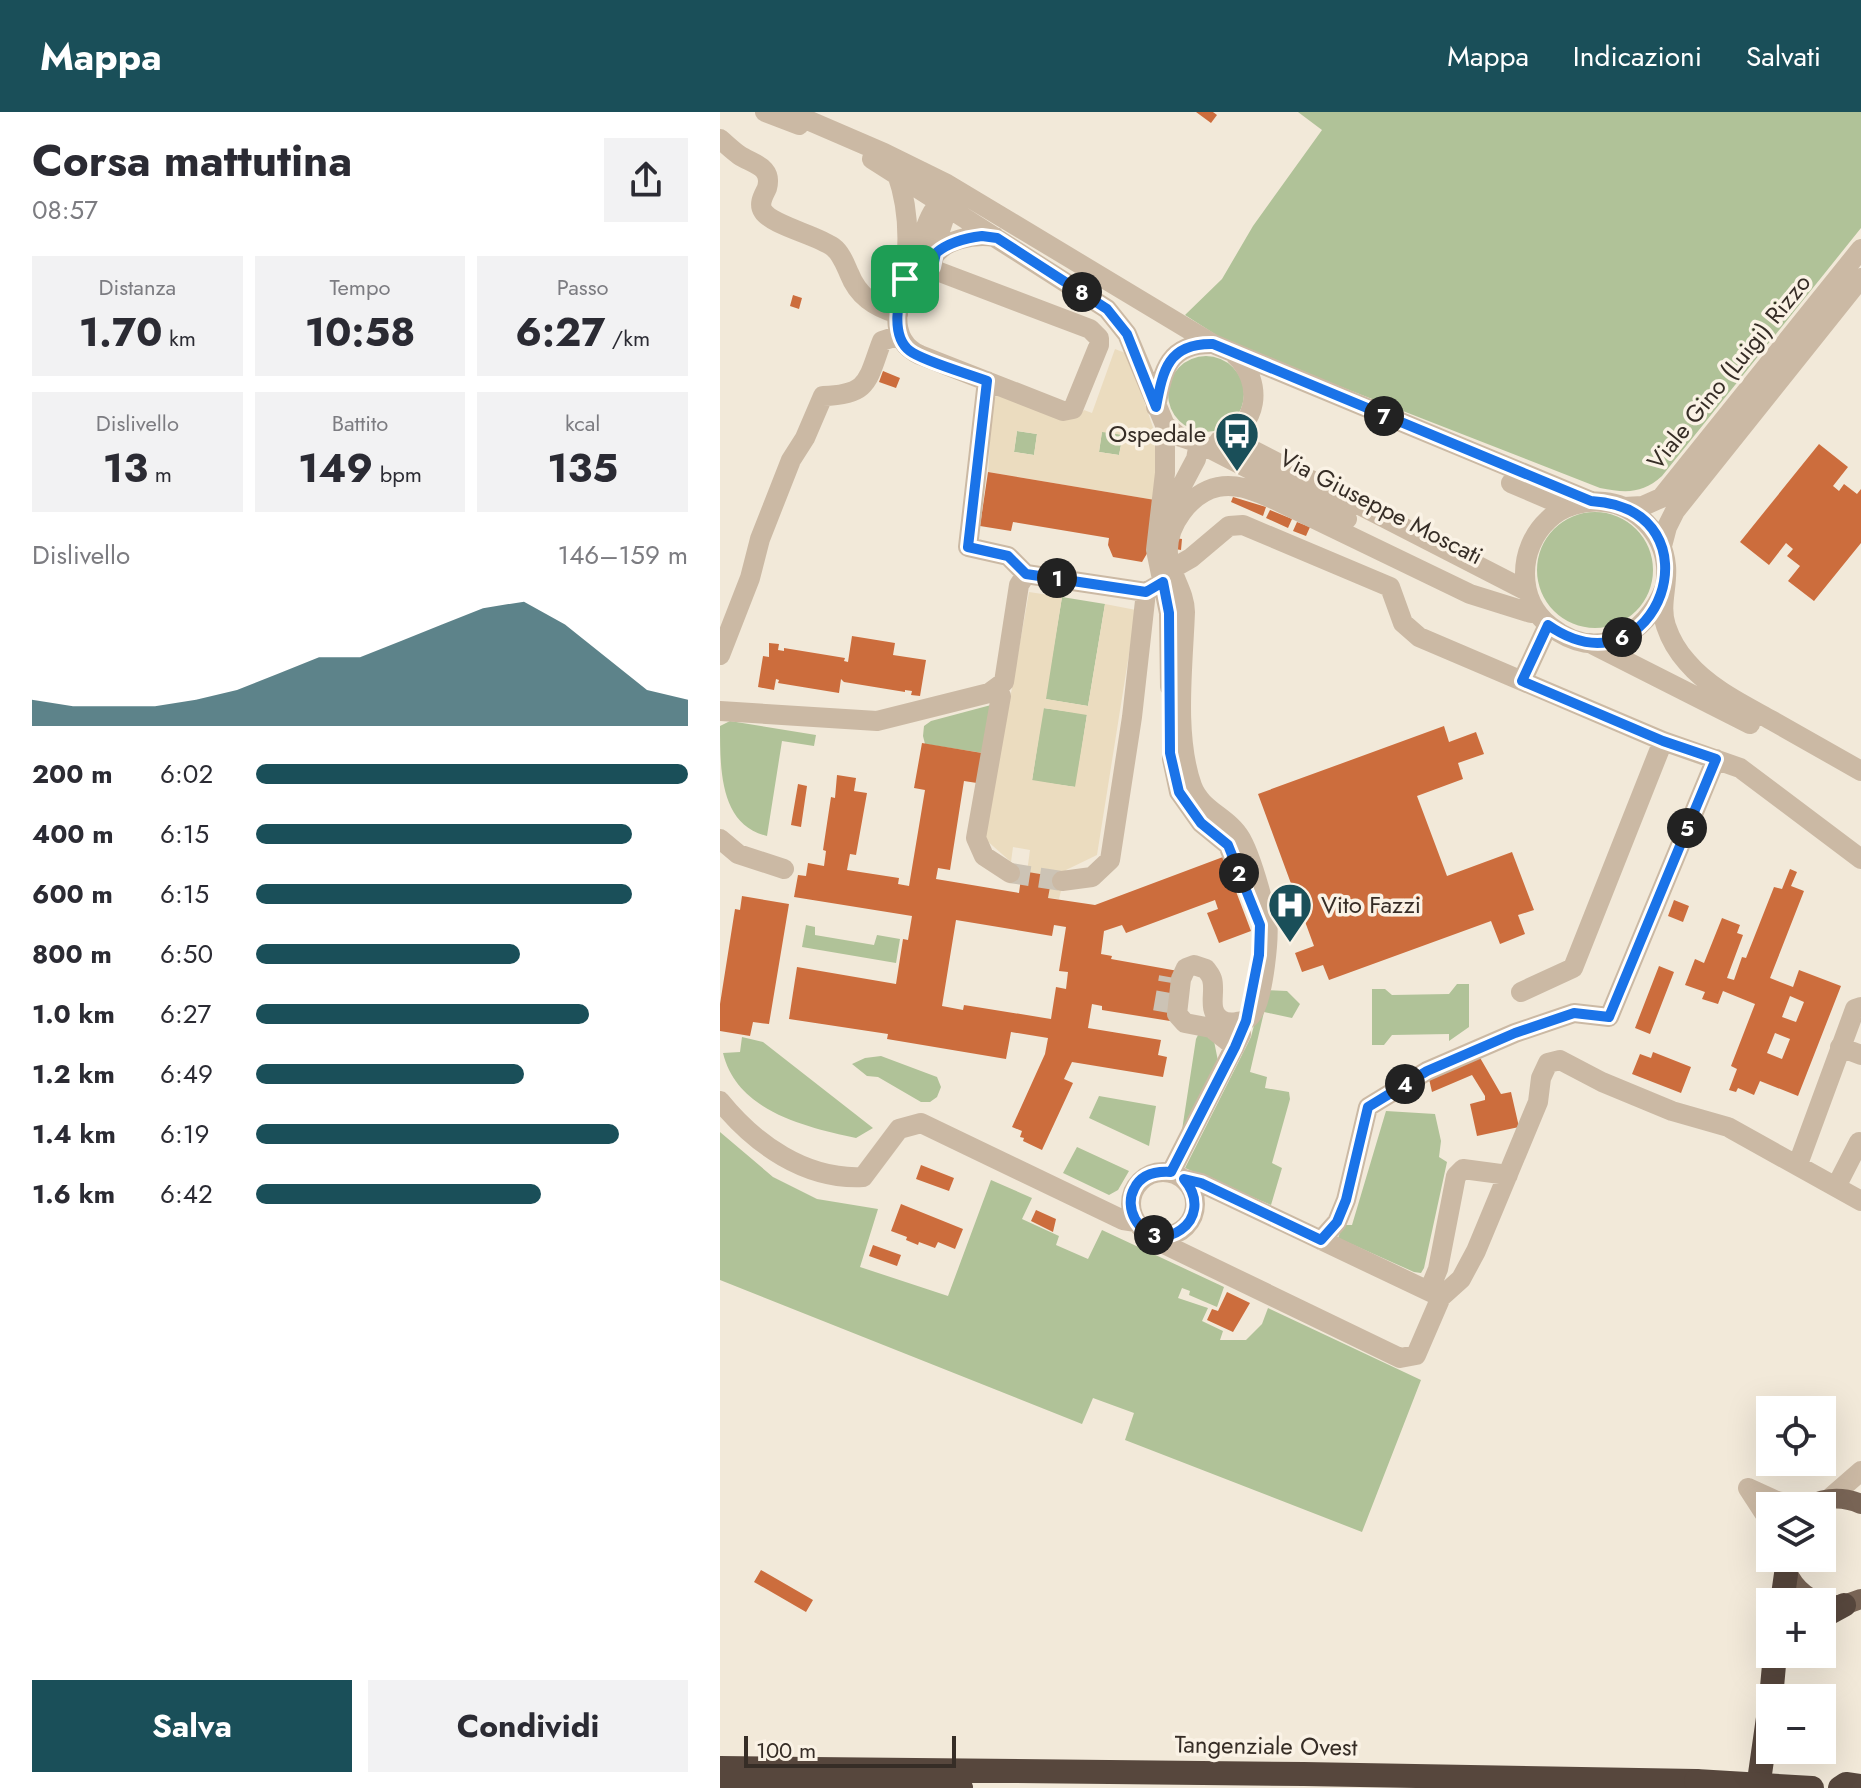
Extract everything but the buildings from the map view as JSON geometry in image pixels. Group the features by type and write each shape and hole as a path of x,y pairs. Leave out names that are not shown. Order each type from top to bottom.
{"highway":[{"path":"1758,1788 1762,1764"},
{"name":"Tangenziale Ovest","path":"720,1768 1696,1781 1812,1788"},
{"path":"1840,1788 1846,1784 1861,1786"},
{"path":"720,1785 961,1788"}],"main road":[{"path":"1836,1498 1861,1504"}],"street":[{"path":"765,112 850,146 917,168"},
{"path":"789,112 917,168 997,238 1107,309 1127,334 1160,416"},
{"path":"720,139 768,174 768,184 761,202 762,210 769,218 822,239 837,250 854,285 865,299 898,314"},
{"path":"850,146 1235,355 1591,501"},
{"path":"897,174 906,224 905,279 898,314 900,335 910,351 1063,411 1073,409 1099,345 1099,338 1090,329 937,271 932,264"},
{"path":"932,264 946,218 947,196"},
{"path":"905,279 929,220 947,196"},
{"path":"905,279 932,264 942,247 958,240 982,236 997,238"},
{"name":"Viale Gino (Luigi) Rizzo","path":"1624,507 1643,506 1661,498 1861,249"},
{"name":"Viale Gino (Luigi) Rizzo","path":"1662,546 1675,511 1861,278"},
{"path":"720,655 791,460 805,438 823,396 847,396 866,383 882,341 900,335"},
{"path":"1160,582 1156,550 1165,473 1160,416 1162,373 1169,360 1198,344 1213,344"},
{"path":"1229,438 1249,415 1254,398 1251,375 1235,355"},
{"path":"1251,375 1567,507"},
{"path":"987,381 968,547 1008,556 1026,574 1160,582 1185,603 1184,756 1193,790 1206,807 1241,839 1267,915 1269,931 1254,1012 1246,1021 1178,1176"},
{"name":"Via Giuseppe Moscati","path":"1160,416 1178,436 1199,443 1540,618 1561,634 1590,643 1728,712 1861,786"},
{"path":"1062,881 1092,877 1110,860 1146,614 1160,582 1168,552 1178,493 1196,459 1199,443 1229,438 1527,591"},
{"path":"1169,535 1183,510 1207,491 1217,487 1240,486 1470,594 1540,618"},
{"path":"1522,681 1540,618 1527,591 1524,571 1531,542 1549,518 1567,507 1591,501 1608,502 1640,517 1653,530 1662,546 1667,566 1663,609 1665,625 1686,662 1702,678 1736,701 1861,771"},
{"path":"1160,582 1229,526 1243,525 1390,587 1403,623 1419,637 1663,741 1740,768 1861,859"},
{"path":"720,711 877,721 989,693 1004,682 1019,585 1026,574"},
{"path":"1590,643 1610,642 1629,635 1658,606 1665,587"},
{"path":"996,688 1001,696 976,838 984,856 1010,873"},
{"path":"1521,992 1573,968 1663,741"},
{"path":"1321,1240 1337,1222 1346,1200 1368,1107 1427,1071 1515,1033 1574,1013 1609,1017 1716,759"},
{"path":"720,839 738,854 784,869"},
{"path":"1169,977 1175,967 1194,965 1206,969 1212,979 1213,1011 1220,1020 1231,1023 1246,1021"},
{"path":"1185,1023 1177,1014 1181,979 1186,968 1194,965"},
{"path":"1798,1164 1855,1009 1861,1007"},
{"path":"1163,1012 1168,1020 1211,1028 1235,1047"},
{"path":"1840,1047 1861,1055"},
{"path":"1435,1294 1461,1279 1476,1251 1538,1102 1548,1063 1560,1060 1602,1082 1672,1111 1728,1127 1861,1201"},
{"path":"720,1101 743,1129 797,1165 841,1179 863,1177 899,1129 921,1123 1123,1220 1136,1222"},
{"path":"1836,1187 1860,1137"},
{"path":"1435,1294 1201,1183 1178,1176 1149,1174 1133,1190 1131,1212 1136,1222 1168,1246 1400,1358 1416,1355 1435,1294 1456,1176 1463,1169 1508,1175"},
{"path":"1157,1236 1177,1233 1192,1218 1195,1197 1178,1176"},
{"path":"1836,1493 1861,1471"},
{"path":"1756,1500 1748,1488 1757,1492"}],"green space":[{"path":"1298,112 1861,112 1861,228 1662,476 1648,486 1633,491 1600,488 1290,367 1221,338 1185,315 1222,279 1253,226 1322,130"},
{"path":"1206,356 1221,359 1233,367 1241,379 1244,394 1241,409 1233,421 1221,429 1206,432 1191,429 1179,421 1171,409 1168,394 1171,379 1179,367 1191,359"},
{"path":"1017,431 1037,434 1034,455 1014,452"},
{"path":"1102,431 1123,435 1119,455 1099,452"},
{"path":"1595,512 1617,517 1636,529 1648,548 1653,570 1648,592 1636,611 1617,623 1595,628 1573,623 1554,611 1542,592 1537,570 1542,548 1554,529 1573,517"},
{"path":"1062,597 1105,604 1088,706 1045,699"},
{"path":"991,705 983,753 925,744 924,726 931,721"},
{"path":"1043,708 1087,714 1076,787 1032,781"},
{"path":"730,721 816,735 814,746 782,741 767,836 751,830 740,820 731,808 726,793 722,777 720,726"},
{"path":"806,925 815,927 815,935 874,945 877,935 900,939 896,963 802,947"},
{"path":"1457,984 1469,984 1469,1027 1449,1041 1449,1034 1392,1035 1384,1045 1372,1045 1372,989 1385,989 1392,995 1449,994"},
{"path":"1263,990 1287,991 1300,1004 1292,1018 1264,1012 1250,1072 1267,1077 1265,1088 1289,1092 1290,1099 1272,1163 1282,1168 1271,1205 1185,1168 1251,1037"},
{"path":"1203,1034 1214,1041 1218,1061 1182,1130 1196,1039"},
{"path":"742,1037 763,1042 873,1128 856,1138 796,1122 758,1103 743,1090 731,1073 723,1053 740,1052"},
{"path":"881,1056 937,1077 941,1087 937,1097 930,1102 921,1102 878,1077 867,1076 852,1064"},
{"path":"1099,1096 1156,1106 1149,1146 1089,1118"},
{"path":"1386,1111 1435,1114 1441,1141 1439,1157 1447,1162 1421,1273 1338,1238 1343,1225 1352,1225"},
{"path":"720,1132 773,1177 817,1199 878,1209 860,1267 948,1296 991,1180 1032,1198 1022,1219 1059,1236 1056,1245 1088,1259 1102,1230 1224,1287 1217,1307 1189,1295 1190,1291 1182,1288 1178,1298 1208,1308 1202,1321 1223,1331 1220,1340 1246,1340 1262,1324 1268,1308 1421,1380 1362,1532 1125,1440 1134,1413 1093,1398 1082,1424 720,1280"},
{"path":"1077,1147 1129,1171 1118,1190 1109,1195 1063,1173"}],"shaded area":[{"path":"1115,349 1128,354 1158,442 1155,500 988,472 995,397 1001,394 1079,416 1084,410 1092,413","holes":["1017,431 1037,434 1034,455 1014,452","1102,432 1123,435 1119,455 1099,452"]},
{"path":"1029,592 1062,597 1046,699 1088,706 1105,604 1136,610 1097,855 1066,870 1059,899 1048,898 1051,876 1027,872 1030,850 1013,847 1011,862 985,839","holes":["1044,708 1087,715 1075,787 1032,780"]}],"tunnel":[{"path":"1010,873 1062,881"},
{"path":"1163,1012 1169,977"}],"place":[{"name":"Ospedale","path":"1237,473"},
{"name":"Vito Fazzi","path":"1290,944"}],"route":[{"path":"982,236 997,238 1107,309 1127,334 1156,407 1162,373 1169,360 1198,344 1213,344 1591,501 1624,507 1653,530 1662,546 1667,566 1665,587 1658,606 1645,622 1629,635 1610,642 1590,643 1561,634 1548,625 1522,681 1663,741 1716,759 1609,1017 1574,1013 1515,1033 1427,1071 1368,1107 1346,1200 1337,1222 1321,1240 1201,1183 1184,1179 1195,1197 1195,1208 1186,1227 1177,1233 1157,1236 1149,1233 1136,1222 1131,1212 1133,1190 1140,1181 1149,1174 1171,1172 1235,1047 1249,1007 1259,955 1260,925 1228,845 1201,823 1179,792 1170,753 1169,613 1163,582 1146,592 1026,574 1008,556 968,547 987,381 910,351 903,343 898,314 905,279 933,267 932,260 936,253 950,243 982,236"}]}
